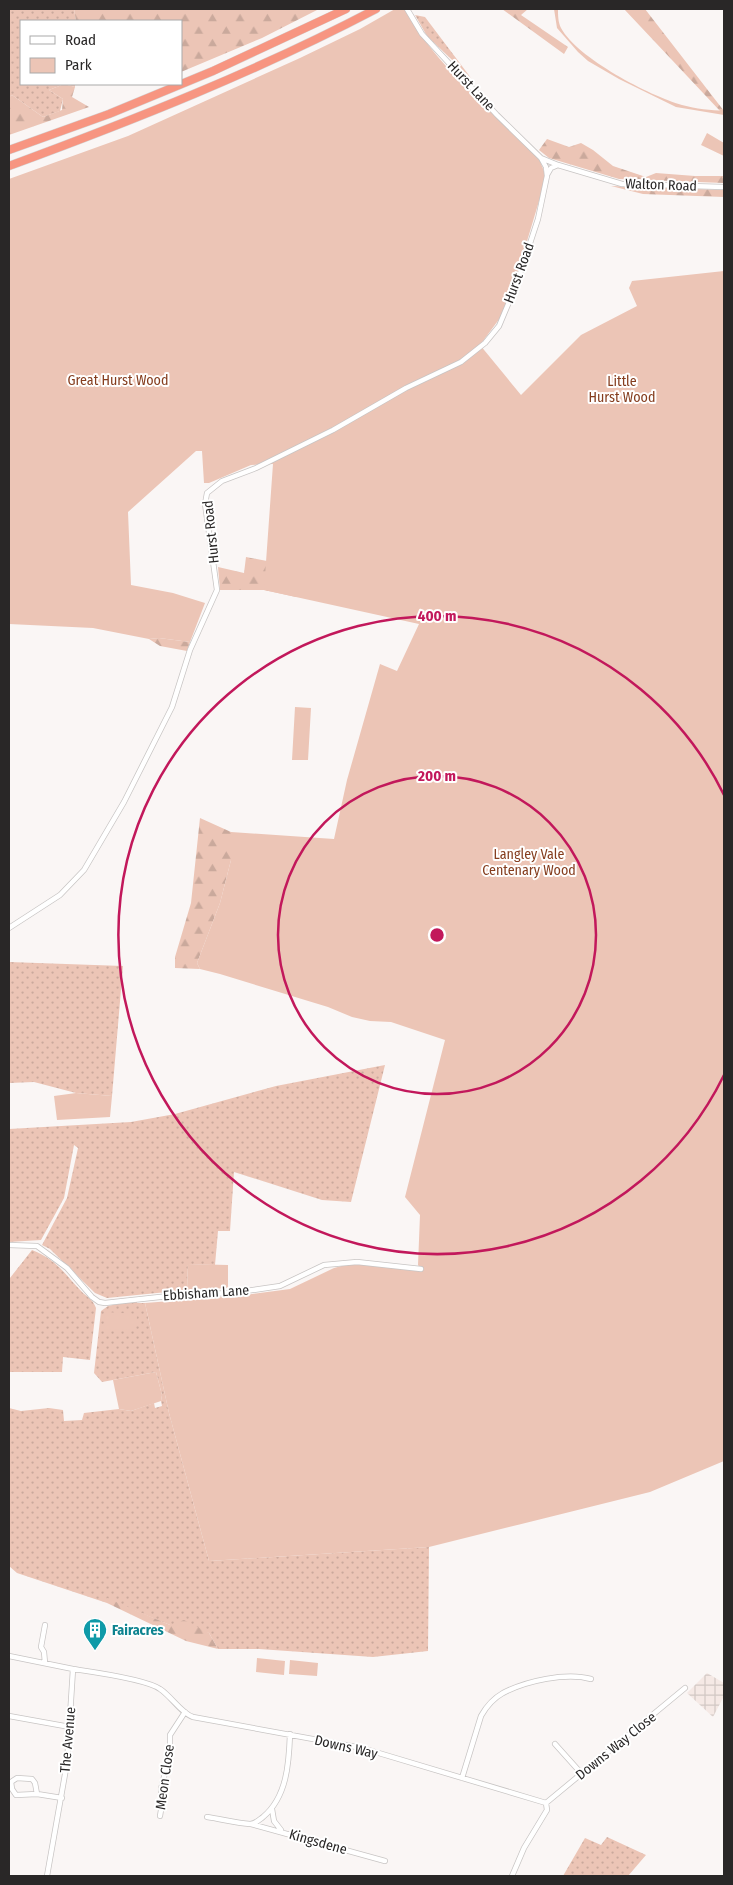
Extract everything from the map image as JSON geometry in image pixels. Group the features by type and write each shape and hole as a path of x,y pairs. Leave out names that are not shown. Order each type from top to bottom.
{"highway":[{"path":"182,84 346,9"},
{"path":"9,166 118,126 331,32 376,9"},
{"path":"9,150 109,114 179,85"}],"street":[{"name":"Hurst Lane","path":"407,9 422,34 541,158"},
{"name":"Walton Road","path":"541,158 622,184 724,187"},
{"name":"Hurst Road","path":"9,928 60,895 84,870 124,802 172,707 190,650 217,590 205,504 207,493 222,481 256,468 333,430 406,388 461,362 485,343 499,326 517,283 540,213 547,176 541,158"},
{"path":"547,176 551,168 558,165"},
{"name":"Ebbisham Lane","path":"9,1245 37,1246 67,1268 92,1297 99,1302 105,1303 178,1294 233,1293 280,1286 324,1265 357,1262 421,1269"},
{"path":"44,1663 44,1652 41,1647 45,1625"},
{"path":"9,1656 73,1669"},
{"name":"Downs Way","path":"73,1669 154,1686 193,1717 362,1748 546,1803"},
{"name":"The Avenue","path":"48,1876 62,1798 70,1727 73,1669"},
{"path":"462,1778 481,1716 487,1707 502,1694 538,1681 571,1676 591,1679"},
{"name":"Downs Way Close","path":"546,1803 685,1688"},
{"name":"Meon Close","path":"160,1816 162,1804 161,1789 170,1753 170,1735 185,1712"},
{"path":"9,1716 70,1727"},
{"path":"251,1824 258,1821 272,1809 282,1787 287,1772 290,1734"},
{"path":"555,1744 581,1774"},
{"path":"37,1794 32,1780 17,1778 11,1782 12,1789 16,1795 37,1794 62,1798"},
{"path":"512,1876 524,1848 547,1810 546,1803"},
{"path":"272,1809 274,1821 281,1831"},
{"name":"Kingsdene","path":"207,1817 281,1831 385,1861"}],"shaded area":[{"path":"707,1673 724,1683 724,1696 713,1717 687,1693"}],"green space":[{"path":"9,9 74,9 76,20 20,20 20,85 62,85 49,90 63,99 60,111 43,117 12,95 9,97"},
{"path":"74,9 319,9 262,38 182,72 182,20 76,20"},
{"name":"Langley Vale Centenary Wood","path":"395,9 405,9 433,51 540,161 545,174 542,191 513,288 500,318 480,345 521,395 581,335 637,306 629,288 632,281 724,271 724,1461 650,1492 429,1547 209,1561 169,1413 145,1303 236,1296 290,1289 334,1268 357,1262 420,1268 418,1265 420,1215 405,1197 445,1040 391,1022 370,1021 352,1017 328,1007 200,969 197,963 220,903 231,860 231,832 334,839 347,780 380,664 397,671 419,624 264,590 273,464 251,465 209,483 204,483 202,451 196,451 128,512 131,585 173,593 205,603 190,642 159,638 149,639 93,628 9,624 9,179 128,136 300,58 360,29"},
{"path":"502,9 528,9 521,15 568,47 564,54"},
{"path":"554,9 558,9 560,26 569,40 598,63 634,85 668,100 682,105 724,111 724,115 676,107 619,79 588,61 557,28"},
{"path":"624,9 645,9 724,111 720,111"},
{"path":"415,15 425,17 471,78 427,36"},
{"path":"62,85 75,87 72,97 89,107 9,135 9,97 12,95 43,117 62,110 63,99 49,90"},
{"path":"707,133 724,143 724,156 701,145"},
{"path":"547,139 569,147 581,143 613,166 646,177 656,173 724,176 724,183 619,179 549,158 539,150"},
{"path":"611,186 724,190 724,197 643,194"},
{"path":"246,557 393,585 296,597 264,590 220,590 218,567 244,573"},
{"path":"159,638 190,642 187,651 160,646 149,639"},
{"path":"295,707 311,708 308,760 292,760"},
{"path":"200,818 231,832 231,860 220,903 197,963 200,969 175,968 175,957 191,903"},
{"path":"9,962 123,966 112,1096 76,1093 34,1082 9,1083"},
{"path":"385,1065 351,1202 322,1200 234,1172 230,1231 218,1231 215,1265 188,1264 187,1290 107,1298 95,1293 50,1249 42,1245 67,1198 78,1148 74,1145 64,1198 41,1240 9,1242 9,1129 131,1122 175,1114 276,1086"},
{"path":"76,1093 112,1096 110,1117 57,1120 54,1096"},
{"path":"32,1250 55,1263 91,1299 96,1308 90,1360 63,1357 62,1372 9,1372 9,1278"},
{"path":"188,1264 228,1265 228,1288 187,1290"},
{"path":"137,1300 137,1303 145,1303 169,1413 209,1561 429,1547 428,1651 373,1657 259,1649 218,1649 209,1633 170,1625 107,1599 107,1603 17,1573 9,1566 9,1408 21,1411 49,1408 63,1410 64,1421 82,1420 84,1413 119,1409 131,1411 154,1403 155,1408 162,1406 162,1395 156,1372 102,1382 94,1373 101,1311 108,1306"},
{"path":"105,1312 137,1314 136,1330 104,1329"},
{"path":"156,1372 162,1395 161,1401 131,1411 119,1409 113,1380"},
{"path":"107,1598 170,1625 184,1620 209,1633 218,1649 186,1641 107,1603"},
{"path":"257,1658 285,1661 284,1675 256,1672"},
{"path":"290,1660 318,1663 317,1676 289,1674"},
{"path":"607,1837 646,1855 628,1876 563,1876 585,1838 601,1845"}],"place":[{"name":"Fairacres","path":"95,1651"}],"park label":[{"name":"Great Hurst Wood","path":"118,380"},
{"name":"Little Hurst Wood","path":"622,390"}]}
